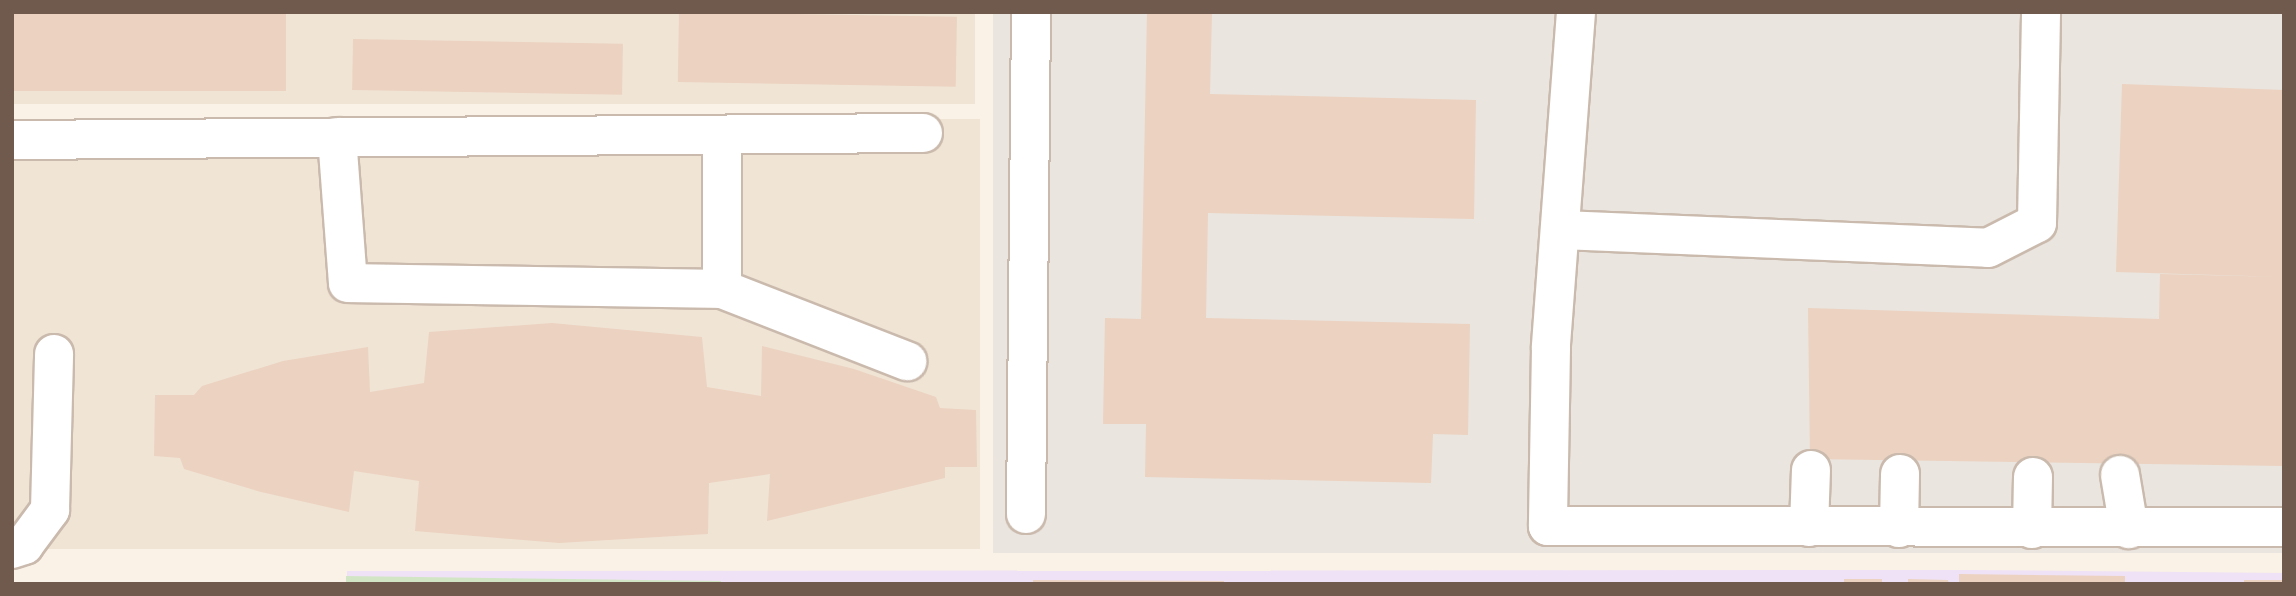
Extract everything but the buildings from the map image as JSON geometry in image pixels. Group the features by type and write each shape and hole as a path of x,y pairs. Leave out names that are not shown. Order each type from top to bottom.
{"lane":[{"path":"1026,514 1031,12"},
{"path":"1576,12 1562,230 1551,348 1548,526 2032,529 2284,527"},
{"path":"1562,230 1988,248 2037,223 2041,12"},
{"path":"12,140 923,133"},
{"path":"722,135 722,289"},
{"path":"337,137 348,283 722,289 907,361"},
{"path":"12,549 24,545 50,510 54,354"},
{"path":"1808,527 1811,470"},
{"path":"1899,528 1900,474"},
{"path":"2120,475 2129,529"},
{"path":"2032,529 2033,477"}],"shaded area":[{"path":"12,12 975,12 975,104 12,104"},
{"path":"993,12 2284,12 2284,553 993,553"},
{"path":"12,119 980,119 980,549 12,549"},
{"path":"1973,570 2284,573 2284,584 347,584 347,571"}],"green space":[{"path":"346,576 721,581 721,584 346,584"}]}
